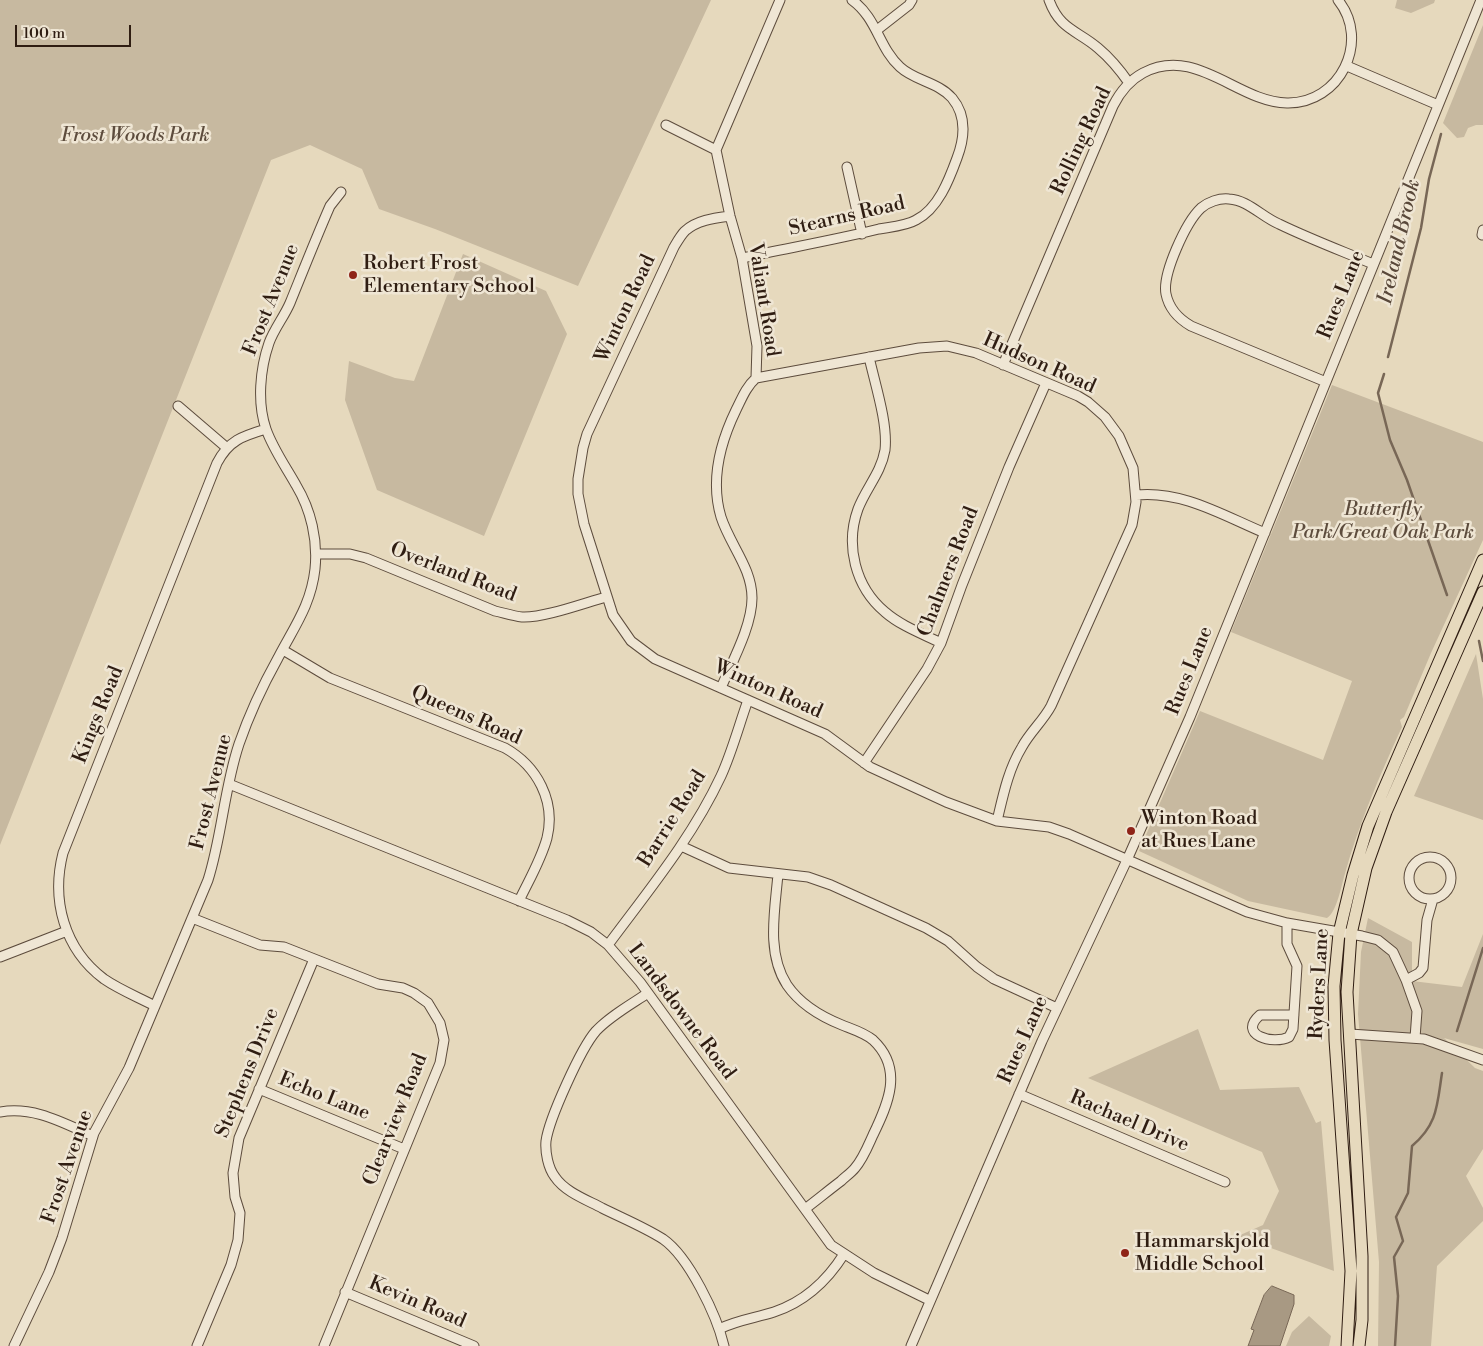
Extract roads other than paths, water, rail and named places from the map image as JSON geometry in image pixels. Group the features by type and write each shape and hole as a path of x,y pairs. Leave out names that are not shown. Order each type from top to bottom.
{"main road":[{"name":"Ryders Lane","path":"1347,1346 1351,1272 1335,1040 1334,986 1339,933 1353,874 1368,826 1483,560"},
{"name":"Ryders Lane","path":"1359,1346 1362,1320 1362,1256 1347,992 1351,934 1366,868 1386,812 1483,592"}],"street":[{"path":"666,125 716,150 780,0"},
{"name":"Stearns Road","path":"742,258 862,234 916,220 930,209 944,188 962,147 964,137 962,116 951,97 934,85 908,73 899,66 869,16 852,0"},
{"path":"877,30 909,5 912,0"},
{"path":"1049,0 1055,13 1063,23 1072,32 1097,47 1108,57 1129,83"},
{"name":"Rues Lane","path":"911,1346 929,1300 1057,1008 1127,860 1190,718 1481,0"},
{"path":"1342,2 1352,33 1352,47 1347,66 1438,105"},
{"name":"Rolling Road","path":"1003,365 1113,106 1129,83 1152,69 1180,65 1200,70 1269,100 1282,103 1296,103 1308,100 1326,91 1340,77 1347,66"},
{"name":"Valiant Road","path":"716,150 730,216 742,258 756,346 756,378 748,386 727,430 718,461 717,490 721,516 747,572 752,597 748,623 721,688"},
{"path":"847,167 862,234"},
{"name":"Frost Avenue","path":"14,1346 49,1272 62,1238 93,1136 128,1068 208,880 239,744 256,703 297,626 310,596 316,554 312,524 308,510 266,429 261,388 262,372 269,343 287,310 330,206 341,192"},
{"path":"1326,382 1183,321 1174,311 1166,294 1169,269 1195,214 1204,205 1228,199 1243,202 1277,224 1373,264"},
{"name":"Winton Road","path":"730,216 710,219 697,224 685,231 674,247 587,434 583,448 578,479 580,509 606,596 618,624 638,648 655,659 825,734 864,763 886,776 946,802 997,821 1049,827 1069,834 1247,912 1287,923 1372,938 1386,945 1393,952 1417,1010 1415,1038"},
{"name":"Hudson Road","path":"756,378 919,348 947,346 976,353 1088,402 1105,417 1120,436 1130,456 1135,479 1134,514 1128,536 1045,716 1014,760 997,821"},
{"path":"870,357 884,426 885,443 880,468 862,498 855,516 852,535 855,564 866,591 885,612 898,622 942,643"},
{"name":"Chalmers Road","path":"864,763 927,669 942,643 962,585 998,494 1046,383"},
{"path":"178,406 226,448 236,440 266,429"},
{"name":"Kings Road","path":"155,1006 118,988 96,972 80,954 67,931 60,911 58,888 60,864 217,463 226,448"},
{"path":"1136,495 1156,494 1177,497 1265,534"},
{"name":"Overland Road","path":"316,554 350,554 366,558 495,611 522,617 536,616 606,596"},
{"name":"Queens Road","path":"283,650 330,678 505,748 525,762 536,775 543,789 548,805 549,822 547,838 541,856 519,901"},
{"name":"Barrie Road","path":"608,945 681,846 721,775 748,700"},
{"name":"Landsdowne Road","path":"229,784 567,920 591,932 621,958 648,993 831,1246 874,1273 929,1300"},
{"path":"681,846 729,868 808,877 831,884 926,928 948,941 977,967 994,979 1057,1008"},
{"path":"1406,980 1419,973 1423,968 1427,920 1433,899 1444,894 1448,888 1451,875 1445,863 1439,859 1426,857 1420,860 1411,870 1410,884 1418,895 1433,899"},
{"path":"778,874 773,923 774,947 778,966 787,986 800,1000 818,1013 872,1040 887,1060 891,1077 891,1087 885,1110 863,1157 855,1169 805,1209"},
{"name":"Clearview Road","path":"192,918 260,945 284,947 378,984 409,990 428,1003 438,1017 443,1034 442,1057 324,1346"},
{"path":"1287,923 1287,944 1297,966 1294,1015 1293,1029 1289,1037 1285,1039 1263,1039 1254,1032 1255,1021 1260,1015 1294,1015"},
{"path":"0,957 67,931"},
{"name":"Stephens Drive","path":"197,1346 235,1253 240,1227 240,1213 233,1185 234,1161 238,1138 314,959"},
{"path":"648,993 608,1020 595,1032 582,1052 549,1130 546,1142 549,1166 554,1177 562,1185 586,1200 664,1240 688,1268 702,1290 719,1329 724,1346"},
{"path":"1350,1034 1424,1039 1483,1060"},
{"name":"Echo Lane","path":"259,1090 404,1149"},
{"name":"Rachael Drive","path":"1019,1094 1225,1182"},
{"path":"0,1112 18,1110 34,1112 93,1136"},
{"path":"719,1329 734,1322 774,1312 798,1301 820,1285 844,1254"},
{"name":"Kevin Road","path":"345,1292 474,1346"}],"waterway":[{"name":"Ireland Brook","path":"1388,357 1421,228 1429,179 1441,134"},
{"name":"Ireland Brook","path":"1384,374 1378,393 1390,440 1407,480 1447,595"},
{"name":"Ireland Brook","path":"1479,641 1483,661"},
{"name":"Ireland Brook","path":"1457,1031 1483,948"},
{"name":"Ireland Brook","path":"1395,1346 1398,1296 1394,1257 1403,1241 1396,1217 1408,1193 1412,1146 1421,1138 1432,1122 1442,1073"}],"place":[{"name":"Robert Frost Elementary School","path":"353,275"},
{"name":"Winton Road at Rues Lane","path":"1131,831"},
{"name":"Hammarskjold Middle School","path":"1125,1253"}],"park label":[{"name":"Frost Woods Park","path":"135,136"},
{"name":"Butterfly Park/Great Oak Park","path":"1383,522"}]}
